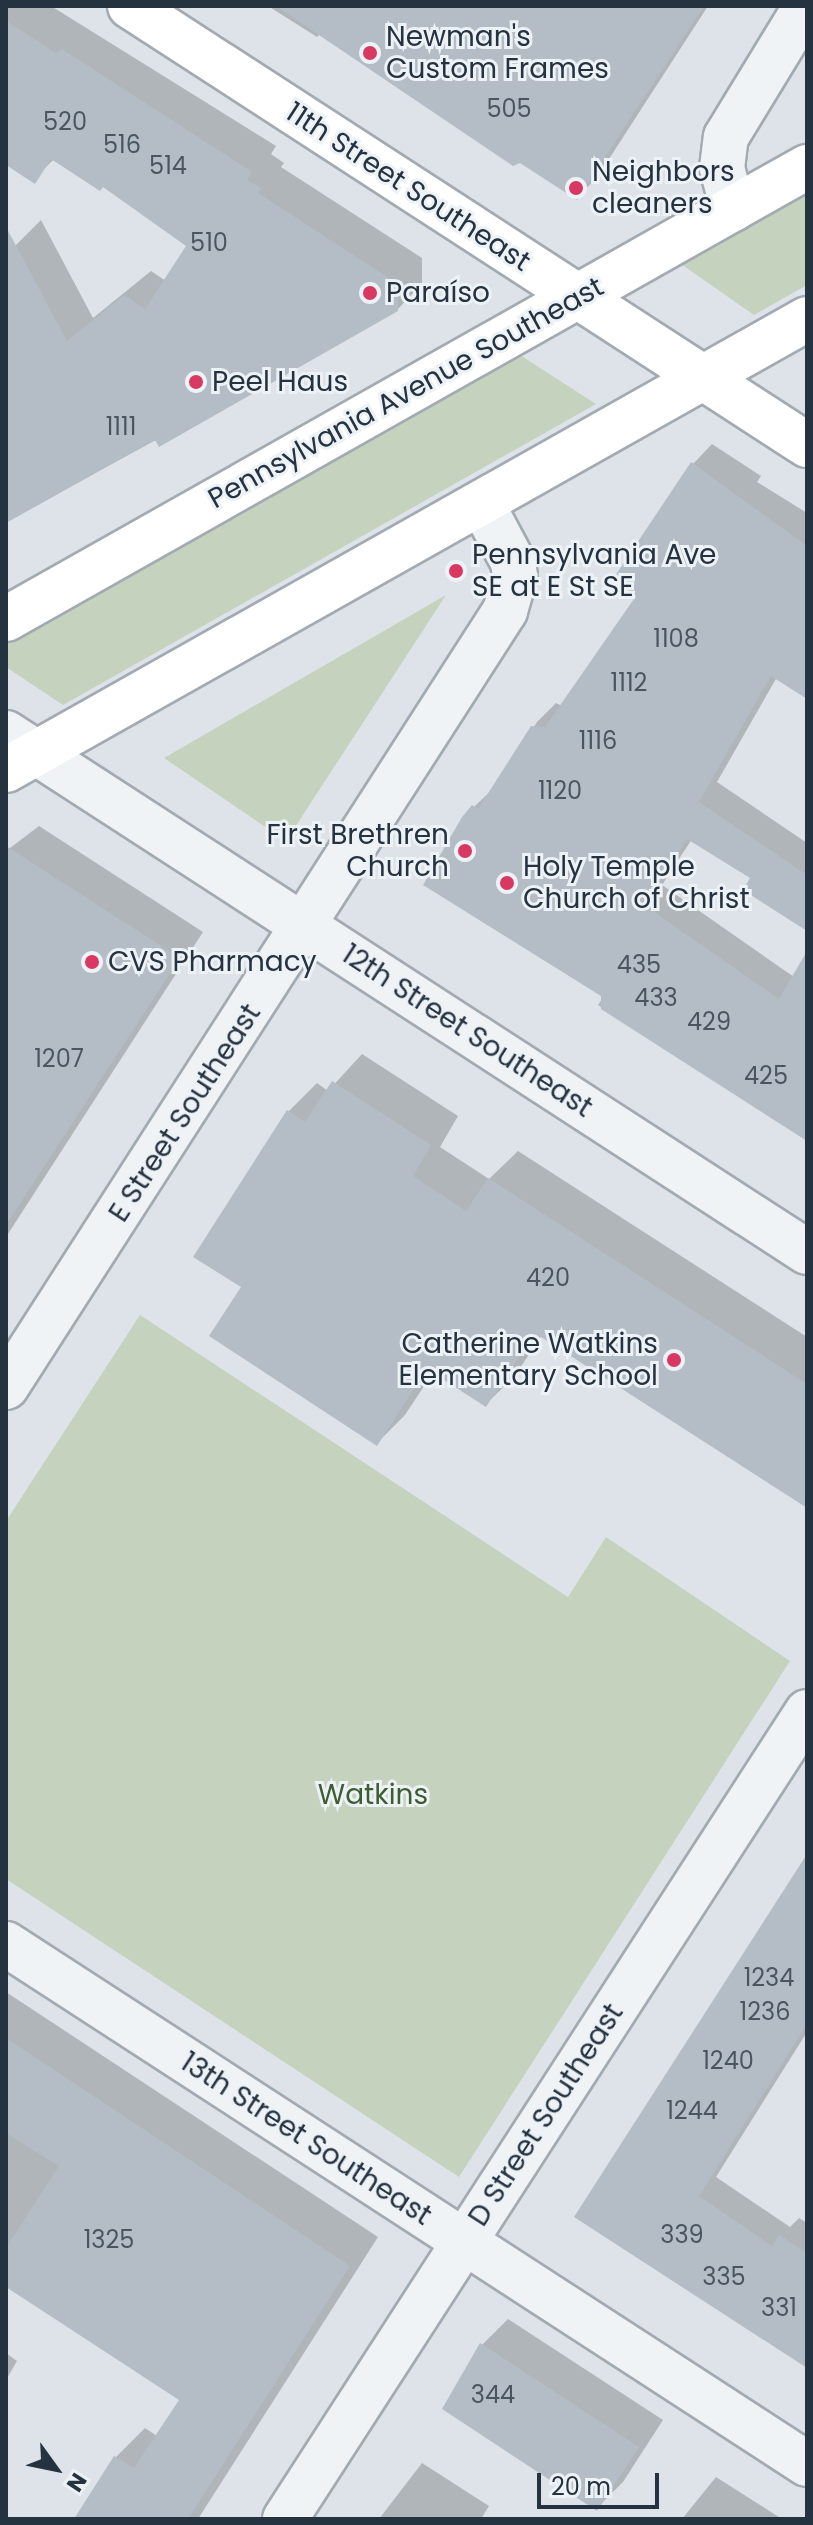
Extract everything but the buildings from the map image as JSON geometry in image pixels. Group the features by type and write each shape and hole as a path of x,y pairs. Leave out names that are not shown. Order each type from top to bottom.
{"main road":[{"name":"11th Street Southeast","path":"130,6 807,445"},
{"name":"Pennsylvania Avenue Southeast","path":"6,619 807,167"},
{"path":"17,752 482,504 807,319"}],"street":[{"path":"733,209 722,168 726,137 806,6"},
{"name":"E Street Southeast","path":"6,1387 505,611 515,576 513,562 482,504"},
{"name":"12th Street Southeast","path":"17,752 304,925 807,1252"},
{"name":"D Street Southeast","path":"285,2519 807,1712"},
{"name":"13th Street Southeast","path":"6,1944 807,2464"}],"green space":[{"path":"807,193 807,285 754,315 681,264"},
{"path":"520,355 596,404 63,705 6,667 6,642"},
{"path":"446,595 286,841 164,758"},
{"name":"Watkins","path":"140,1315 568,1597 606,1537 790,1661 459,2177 6,1879 6,1521"}],"place":[{"name":"Newman's Custom Frames","path":"370,53"},
{"name":"Neighbors cleaners","path":"576,188"},
{"name":"Paraíso","path":"370,293"},
{"name":"Peel Haus","path":"196,382"},
{"name":"Pennsylvania Ave SE at E St SE","path":"456,571"},
{"name":"First Brethren Church","path":"465,851"},
{"name":"Holy Temple Church of Christ","path":"507,883"},
{"name":"CVS Pharmacy","path":"92,962"},
{"name":"Catherine Watkins Elementary School","path":"674,1360"}]}
